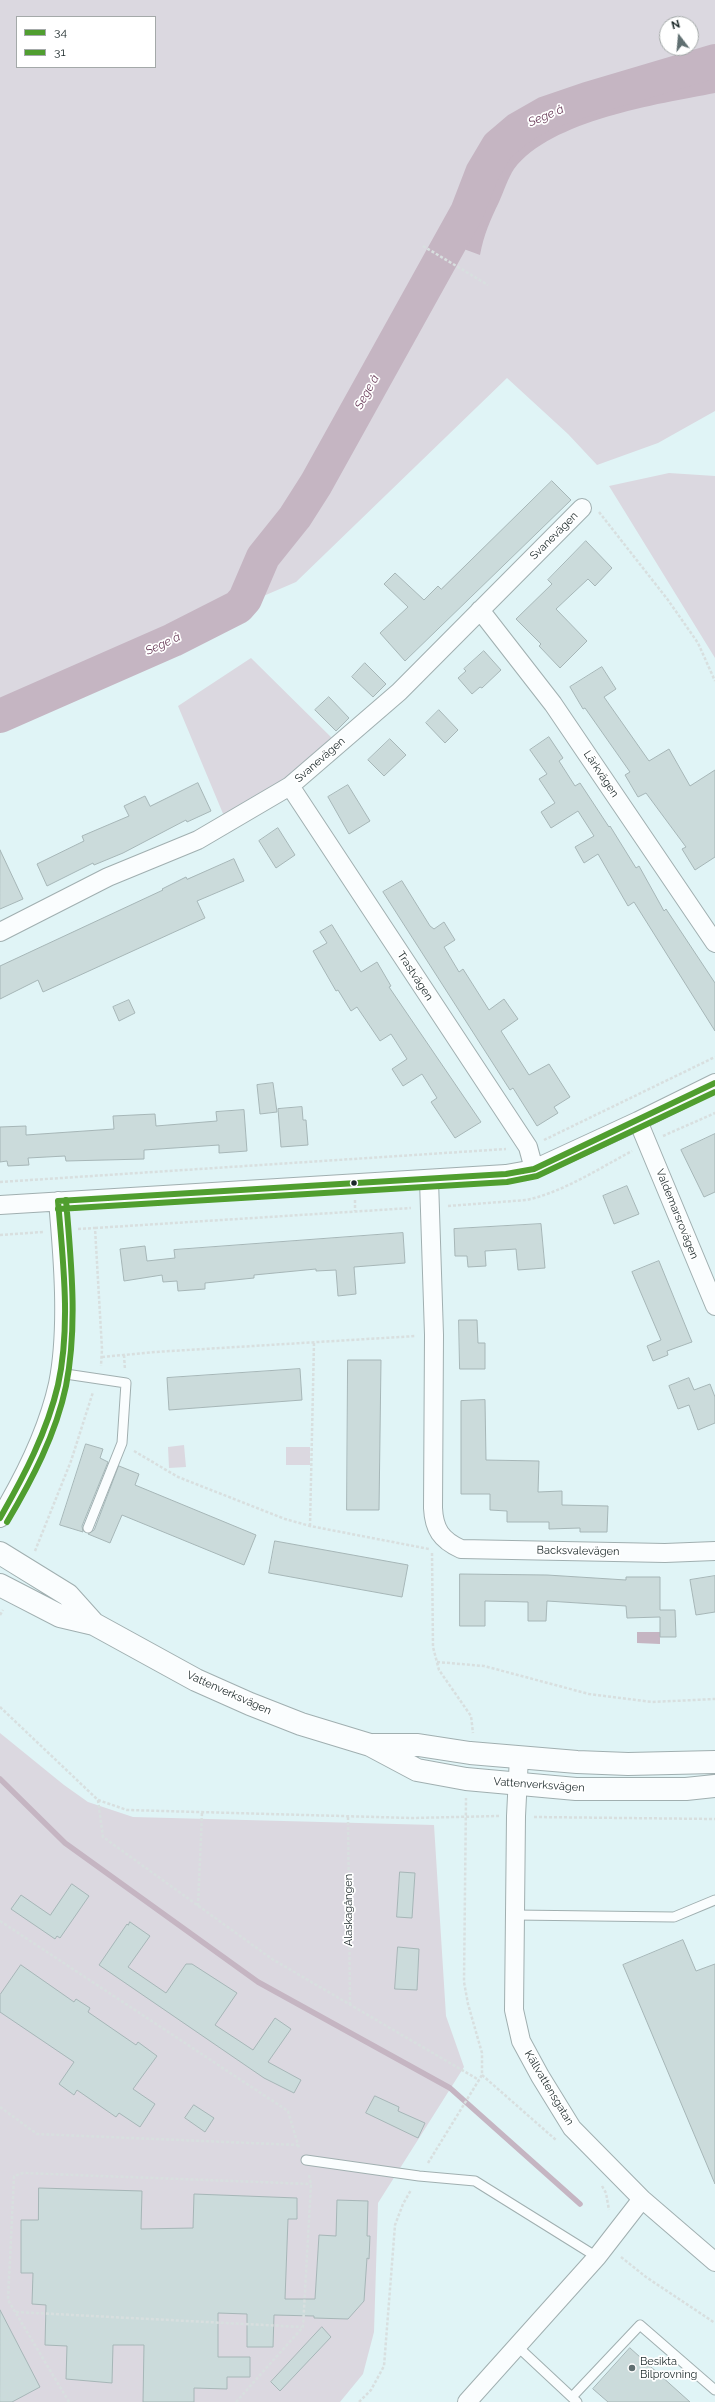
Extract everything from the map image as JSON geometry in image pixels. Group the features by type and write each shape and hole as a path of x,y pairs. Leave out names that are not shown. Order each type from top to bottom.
{"street":[{"name":"Svanevägen","path":"0,932 108,878 198,840 290,786 399,692 582,508"},
{"name":"Lärkvägen","path":"480,610 553,704 715,943"},
{"name":"Trastvägen","path":"290,786 528,1147 534,1169"},
{"path":"0,1205 429,1180 506,1174 534,1169 638,1122 715,1083"},
{"name":"Valdemarsrovägen","path":"638,1122 715,1306"},
{"path":"429,1180 434,1335 433,1508 438,1545"},
{"path":"0,1518 22,1481 40,1436 58,1384 64,1332 58,1201"},
{"name":"Backsvalevägen","path":"438,1545 461,1549 665,1553 715,1551"},
{"name":"Vattenverksvägen","path":"0,1553 68,1595 94,1624"},
{"name":"Vattenverksvägen","path":"0,1585 60,1616 94,1624 196,1680 250,1704 308,1727 370,1745 417,1770 466,1779 584,1789 686,1789 715,1786"},
{"name":"Vattenverksvägen","path":"370,1745 418,1745 470,1753 628,1764 715,1762"},
{"name":"Källvattensgatan","path":"519,1757 516,1816 514,2010 521,2041 540,2076 572,2128 642,2199 715,2262"},
{"path":"467,2402 602,2251 642,2199"}],"lane":[{"path":"59,1373 126,1383 122,1443 88,1528"},
{"path":"515,1915 674,1917 715,1900"},
{"path":"306,2160 420,2176 475,2181 602,2251"},
{"path":"517,2346 574,2400 640,2325 715,2390"}],"path":[{"path":"423,246 488,285"},
{"path":"582,508 593,505 668,600 698,643 715,681"},
{"path":"0,1182 528,1147 715,1057"},
{"path":"95,1228 527,1200 556,1191"},
{"path":"102,1357 434,1335"},
{"path":"310,1526 314,1342"},
{"path":"122,1443 178,1477 247,1505 310,1526 438,1545 433,1647 439,1670 471,1716 473,1734 470,1753"},
{"path":"437,1662 484,1666 589,1694 652,1702 715,1699"},
{"path":"0,1707 98,1800 128,1810 348,1817 516,1816 715,1819"},
{"path":"360,2402 371,2390 384,2366 395,2225 403,2204 482,2075 482,2053 468,2004 464,1982 466,1779"},
{"path":"98,1800 103,1837 272,1959 479,2080"},
{"path":"198,1906 202,1813"},
{"name":"Alaskagången","path":"348,1817 350,2004"},
{"path":"0,1921 288,2111 298,2145 306,2160"},
{"path":"482,2075 559,2142"},
{"path":"0,2107 37,2134 298,2145"},
{"path":"69,2402 8,2300 14,2176 23,2173 311,2184 303,2327 236,2402"},
{"path":"600,2184 606,2193 609,2214"},
{"path":"602,2251 715,2323"},
{"path":"16,2312 303,2327"}],"shaded area":[{"path":"0,0 715,0 715,411 658,443 597,465 568,434 507,378 296,582 238,607 173,640 0,716"},
{"path":"715,76 715,93 636,109 607,117 579,126 553,138 531,152 514,169 510,176 483,241 480,255 461,248 503,155 529,133 559,118 603,104"},
{"path":"669,473 715,476 715,658 609,486"},
{"path":"251,658 335,741 282,781 224,816 178,706"},
{"path":"184,1445 186,1467 169,1468 168,1447"},
{"path":"286,1447 310,1447 310,1465 286,1465"},
{"path":"637,1632 660,1632 660,1644 637,1643"},
{"path":"0,1733 64,1785 88,1802 133,1817 434,1825 446,2016 464,2067 378,2203 374,2332 363,2374 340,2402 0,2402"}],"building":[{"path":"552,481 571,500 405,661 380,633 408,607 384,584 395,573 424,600 438,586 441,589"},
{"path":"586,541 612,568 595,586 588,579 556,609 587,641 560,668 539,646 541,644 516,619 552,584 548,580"},
{"path":"484,651 501,670 482,688 480,687 472,694 458,678 466,671 464,669"},
{"path":"365,663 386,684 373,697 352,677"},
{"path":"602,667 616,689 604,697 649,761 669,749 690,786 715,770 715,857 695,870 682,849 686,847 646,793 638,797 625,775 630,772 585,708 583,709 570,687"},
{"path":"329,697 349,718 336,731 315,710"},
{"path":"439,710 458,730 445,743 426,723"},
{"path":"549,737 563,758 559,761 575,786 580,783 609,827 610,826 636,868 639,866 664,911 666,909 715,983 715,1031 634,902 628,906 598,854 584,863 575,847 594,836 578,811 551,828 541,812 555,803 539,779 547,774 530,750"},
{"path":"390,739 406,755 384,776 368,760"},
{"path":"198,783 211,811 187,822 186,820 123,853 94,865 93,863 47,886 37,864 84,841 82,836 129,816 124,806 145,796 150,806"},
{"path":"348,785 370,821 349,834 328,797"},
{"path":"278,828 295,855 276,868 259,841"},
{"path":"0,850 23,899 0,909"},
{"path":"234,859 244,881 197,901 205,918 43,992 38,980 0,999 0,966 163,890 162,889 186,877 187,879"},
{"path":"402,881 430,926 434,929 444,922 455,940 444,947 459,972 463,969 489,1010 504,999 518,1019 501,1031 529,1075 549,1064 570,1097 554,1107 558,1113 537,1126 513,1088 510,1090 383,892"},
{"path":"332,925 361,972 377,962 391,986 389,987 481,1122 455,1138 431,1102 437,1098 422,1074 403,1086 392,1069 407,1059 391,1034 380,1041 357,1007 351,1011 338,990 336,991 313,951 327,943 320,932"},
{"path":"129,1000 135,1013 119,1021 113,1007"},
{"path":"273,1083 277,1112 260,1114 257,1085"},
{"path":"302,1107 303,1120 306,1120 308,1145 281,1147 278,1109"},
{"path":"244,1110 247,1151 219,1153 219,1145 144,1150 144,1159 66,1161 65,1156 28,1158 29,1165 8,1166 7,1161 0,1162 0,1127 26,1126 26,1135 114,1129 113,1116 155,1114 156,1126 217,1121 216,1112"},
{"path":"715,1134 715,1192 704,1197 681,1150"},
{"path":"627,1186 639,1214 614,1224 603,1196"},
{"path":"541,1224 545,1268 518,1270 516,1249 485,1251 486,1266 468,1267 467,1256 455,1256 454,1229"},
{"path":"403,1233 405,1263 354,1267 356,1294 338,1296 336,1270 316,1271 316,1269 254,1275 254,1278 205,1283 205,1289 178,1291 177,1281 163,1282 162,1275 124,1281 120,1249 145,1246 147,1261 175,1258 174,1250"},
{"path":"659,1261 692,1342 667,1351 668,1355 653,1361 647,1346 661,1340 632,1272"},
{"path":"459,1320 477,1320 478,1343 485,1343 485,1369 460,1369"},
{"path":"348,1360 381,1360 379,1510 347,1510"},
{"path":"300,1369 302,1400 169,1410 167,1378"},
{"path":"689,1378 694,1390 710,1384 715,1397 715,1423 698,1430 689,1405 678,1409 669,1386"},
{"path":"485,1400 486,1460 539,1461 538,1492 562,1491 562,1505 608,1506 607,1532 580,1532 580,1528 549,1529 549,1522 507,1522 507,1511 490,1510 490,1494 461,1494 461,1401"},
{"path":"86,1444 103,1449 100,1458 108,1462 82,1526 83,1532 60,1525"},
{"path":"119,1466 139,1474 135,1485 256,1535 244,1565 122,1515 110,1543 88,1534 94,1530"},
{"path":"275,1541 408,1565 402,1597 269,1573"},
{"path":"460,1574 547,1575 626,1580 626,1577 660,1577 660,1610 675,1610 676,1637 660,1637 660,1617 627,1618 626,1606 547,1601 546,1621 528,1621 528,1602 485,1601 485,1626 460,1626"},
{"path":"715,1576 715,1612 696,1615 690,1580"},
{"path":"400,1872 415,1873 412,1918 397,1917"},
{"path":"72,1884 89,1896 60,1938 57,1936 55,1939 11,1909 21,1895 50,1915"},
{"path":"130,1922 150,1936 128,1967 166,1993 186,1964 192,1964 237,1993 215,2025 253,2050 275,2018 291,2029 268,2062 301,2080 294,2093 264,2078 99,1965 127,1924 128,1925"},
{"path":"683,1940 696,1971 715,1964 715,2184 623,1965"},
{"path":"398,1947 419,1949 417,1990 395,1989"},
{"path":"21,1965 74,2002 76,1999 90,2008 88,2012 136,2045 138,2042 157,2056 133,2089 155,2104 140,2127 119,2113 116,2117 77,2090 74,2095 59,2084 74,2062 0,2012 0,1995"},
{"path":"375,2096 399,2107 398,2111 425,2123 418,2138 366,2113"},
{"path":"194,2105 214,2118 205,2132 185,2118"},
{"path":"39,2188 142,2191 141,2229 193,2228 194,2194 297,2198 297,2219 288,2219 285,2299 315,2299 319,2235 336,2236 337,2200 368,2201 367,2236 370,2236 364,2301 348,2319 274,2315 273,2347 247,2347 247,2314 218,2313 218,2357 250,2357 250,2377 227,2377 227,2389 194,2388 194,2402 143,2402 144,2345 113,2345 112,2383 66,2379 67,2346 45,2345 46,2305 32,2304 33,2273 21,2273 21,2220 38,2220"},
{"path":"0,2310 40,2387 12,2402 0,2402"},
{"path":"322,2327 331,2337 280,2391 271,2382"},
{"name":"Besikta Bilprovning","path":"630,2348 690,2402 608,2402 593,2389"}],"waterway":[{"name":"Sege å","path":"0,716 173,640 238,607 245,599 263,557 295,517 316,484 467,212 482,173 498,146 518,129 546,113 587,99 715,61"},
{"path":"0,1779 65,1843 258,1982 450,2088 580,2204"}],"transit line":[{"name":"34","path":"58,1201 506,1174 534,1169 715,1083"},
{"name":"31","path":"58,1209 507,1182 537,1176 715,1092"},
{"name":"31","path":"7,1522 34,1473 50,1439 62,1404 66,1386 70,1363 73,1316 66,1200"},
{"name":"34","path":"0,1518 18,1486 41,1437 48,1420 58,1385 62,1363 65,1317 64,1270 58,1201"}],"place":[{"name":"Besikta Bilprovning","path":"632,2368"}]}
